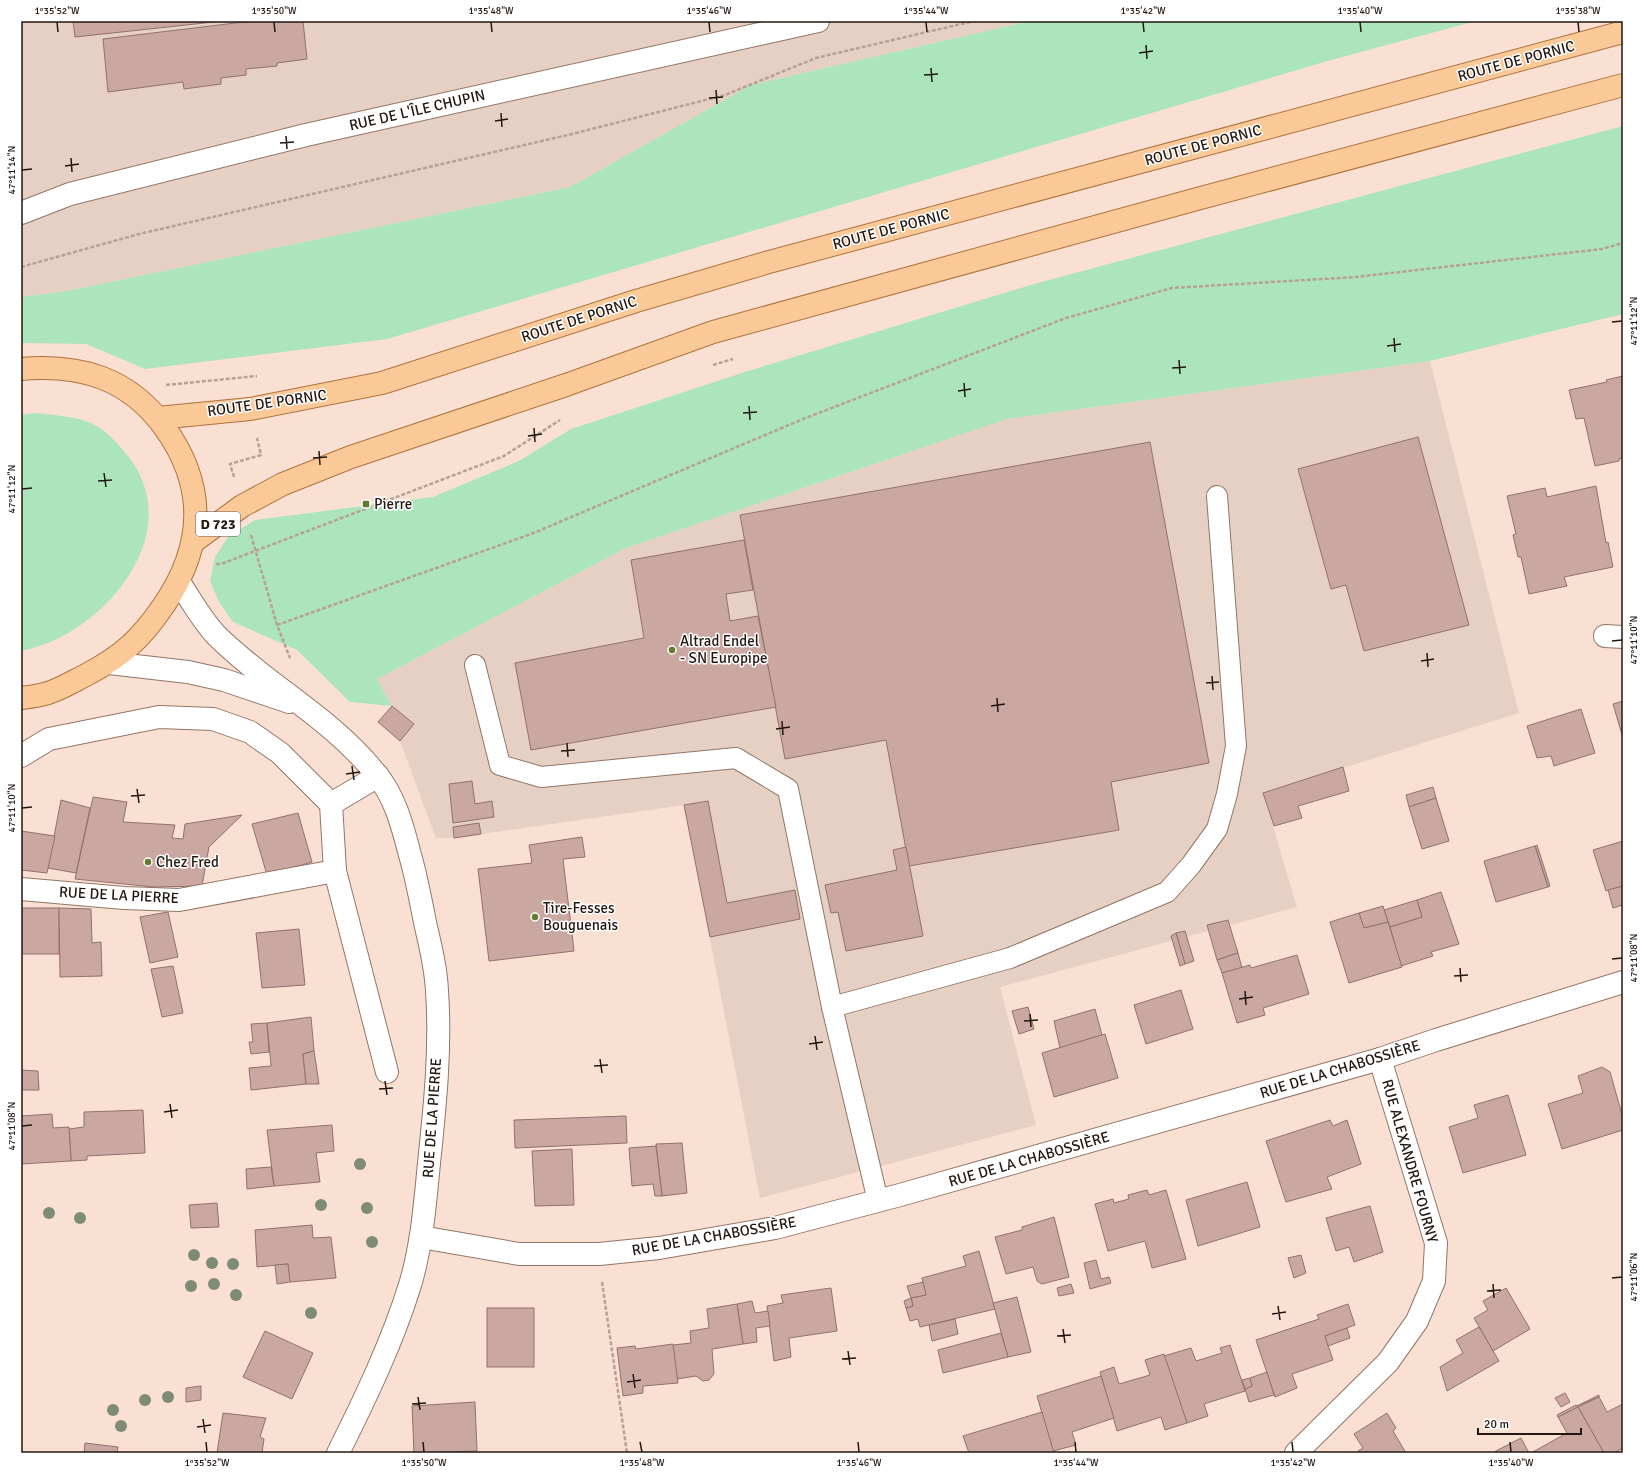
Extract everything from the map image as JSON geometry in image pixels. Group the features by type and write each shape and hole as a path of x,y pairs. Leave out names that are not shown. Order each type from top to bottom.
{"main road":[{"name":"ROUTE DE PORNIC","path":"158,418 250,409 382,383 636,301 769,262 1623,32"},
{"path":"242,506 283,484 351,457 566,385 713,332 1205,197 1623,86"},
{"path":"21,369 62,369 89,374 108,380 126,389 143,403 158,418 176,444 186,465 193,491 196,518 190,552 179,582 149,626 129,647 109,663 48,693 21,698"},
{"name":"D 723","path":"190,552 242,506"}],"street":[{"name":"RUE DE L'ÎLE CHUPIN","path":"21,213 70,194 306,135 818,21"},
{"name":"RUE DE LA PIERRE","path":"179,582 215,633 234,651 343,740 378,776 402,823 412,859 431,951 437,990 438,1022 435,1101 421,1237 410,1285 393,1330 365,1399 338,1453"},
{"name":"RUE DE LA PIERRE","path":"109,663 188,672 224,680 268,694 306,709"},
{"path":"21,756 49,739 159,717 213,720 250,732 280,752 331,804 335,871 387,1072"},
{"path":"331,804 378,776"},
{"name":"RUE DE LA PIERRE","path":"21,889 124,898 178,900 335,871"},
{"name":"RUE DE LA CHABOSSIÈRE","path":"421,1237 519,1254 599,1254 659,1248 775,1228 878,1201 1380,1059 1623,982"},
{"name":"RUE ALEXANDRE FOURNY","path":"1296,1453 1388,1362 1417,1321 1434,1281 1436,1243 1380,1059"}],"lane":[{"path":"832,1007 1010,958 1167,892 1191,865 1217,829 1227,794 1236,746 1217,496"},
{"path":"475,666 500,765 541,777 736,758 788,789 832,1007 878,1201"}],"path":[{"path":"21,267 139,234 572,134 725,95 816,58 974,21"},
{"path":"277,625 531,534 803,419 1066,318 1172,288 1356,277 1602,249 1623,243"},
{"path":"706,368 736,358"},
{"path":"242,377 261,455 230,464 277,625 291,660"},
{"path":"190,552 221,564 504,456 560,420"},
{"path":"599,1254 602,1288 627,1453"}],"shaded area":[{"path":"21,21 1030,21 751,85 570,187 67,291 21,297"},
{"path":"1430,361 1519,713 1263,793 1297,907 1000,987 1036,1125 760,1198 684,805 454,838 436,838 400,741 378,722 392,706 377,679 626,548 1007,419"}],"green space":[{"path":"1030,21 1476,21 1331,60 387,339 145,369 86,344 21,343 21,297 67,291 570,187 751,85"},
{"path":"1623,126 1623,314 1430,361 1007,419 626,548 377,679 392,706 350,702 297,650 233,622 219,602 210,581 215,557 228,537 255,520 433,497 519,461 571,429 748,371 1034,284"},
{"path":"35,413 64,416 91,423 103,430 113,439 131,460 146,490 148,521 141,551 126,580 105,605 79,626 50,642 21,651 21,415"}],"building":[{"path":"73,21 223,21 75,37"},
{"path":"252,21 303,21 307,59 277,63 277,66 246,69 246,75 221,78 221,84 184,89 183,82 108,92 103,39"},
{"path":"1623,376 1623,458 1619,459 1619,461 1595,466 1584,418 1576,419 1569,390 1607,382 1606,380"},
{"path":"1418,437 1469,625 1364,651 1346,585 1331,589 1298,469"},
{"path":"1150,442 1209,763 1111,782 1119,830 909,866 886,740 785,759 740,515"},
{"path":"1596,486 1606,543 1608,542 1613,567 1564,577 1567,586 1529,594 1521,557 1518,557 1513,535 1516,534 1507,496 1545,488 1547,497"},
{"name":"Altrad Endel - SN Europipe","path":"744,540 753,590 726,594 730,621 758,616 776,707 531,750 515,663 644,638 631,560"},
{"path":"1623,701 1623,738 1613,704"},
{"path":"392,706 414,724 400,741 378,722"},
{"path":"1581,709 1595,753 1554,766 1551,756 1537,758 1527,726"},
{"path":"1343,767 1349,791 1298,806 1302,818 1274,826 1263,793"},
{"path":"472,781 475,804 492,801 494,817 453,823 449,784"},
{"path":"1433,787 1436,798 1409,807 1406,795"},
{"path":"93,797 127,802 123,822 175,825 172,838 183,839 185,824 242,815 209,847 202,886 154,887 75,879"},
{"path":"1436,798 1449,841 1422,849 1409,807"},
{"path":"61,800 90,808 76,873 48,868"},
{"path":"708,801 727,903 795,890 800,919 710,937 684,805"},
{"path":"298,813 312,862 267,875 252,824"},
{"path":"479,823 481,834 454,838 453,827"},
{"path":"21,831 55,836 47,873 21,870"},
{"path":"582,837 585,857 563,859 574,951 489,961 478,869 532,863 529,845"},
{"path":"1623,841 1623,886 1606,891 1593,850"},
{"path":"1537,845 1550,886 1548,887 1535,846"},
{"path":"1535,846 1548,887 1496,902 1484,861"},
{"path":"906,847 923,936 846,951 838,912 831,913 825,885 897,870 893,850"},
{"path":"1623,886 1623,905 1613,908 1608,890"},
{"path":"1441,892 1459,944 1431,952 1433,956 1401,966 1390,927 1422,917 1417,900"},
{"path":"1417,900 1422,917 1390,927 1384,910"},
{"path":"1383,906 1388,922 1364,928 1359,913"},
{"path":"21,908 59,908 59,954 21,954"},
{"path":"59,908 91,909 92,943 101,942 102,976 60,977"},
{"path":"168,912 178,957 150,963 140,917"},
{"path":"1359,913 1364,928 1388,922 1402,967 1349,983 1330,922"},
{"path":"1228,920 1238,953 1217,960 1207,925"},
{"path":"299,929 305,985 262,988 256,933"},
{"path":"1185,931 1194,961 1185,964 1176,933"},
{"path":"1176,933 1185,964 1180,966 1171,936"},
{"path":"1238,953 1242,968 1222,973 1217,960"},
{"path":"1297,955 1309,994 1263,1008 1265,1015 1237,1023 1222,973 1250,965 1251,968"},
{"path":"173,966 183,1013 162,1017 151,969"},
{"path":"1181,990 1193,1029 1146,1044 1134,1005"},
{"path":"1028,1007 1034,1029 1019,1034 1012,1011"},
{"path":"1095,1009 1102,1035 1060,1048 1054,1021"},
{"path":"311,1017 314,1051 303,1054 306,1084 251,1090 249,1068 271,1066 267,1023"},
{"path":"267,1023 269,1052 251,1054 249,1042 253,1042 251,1024"},
{"path":"1105,1034 1118,1078 1054,1097 1042,1053"},
{"path":"314,1051 319,1084 306,1084 303,1054"},
{"path":"1602,1067 1610,1072 1623,1118 1623,1130 1562,1149 1548,1104 1583,1093 1578,1076"},
{"path":"21,1070 38,1071 39,1090 21,1090"},
{"path":"1508,1095 1526,1155 1463,1173 1449,1127 1478,1118 1474,1105"},
{"path":"143,1110 145,1153 87,1156 87,1160 71,1161 69,1129 84,1127 84,1112"},
{"path":"52,1114 53,1128 69,1127 71,1161 21,1164 21,1116"},
{"path":"626,1116 627,1143 515,1148 514,1120"},
{"path":"1330,1120 1333,1126 1347,1120 1361,1164 1327,1177 1332,1189 1286,1202 1266,1141"},
{"path":"332,1125 334,1151 316,1153 320,1182 274,1186 267,1130"},
{"path":"682,1143 687,1193 662,1196 656,1144"},
{"path":"656,1146 662,1196 655,1196 653,1184 632,1186 629,1148"},
{"path":"572,1149 574,1205 535,1206 532,1151"},
{"path":"271,1167 274,1186 247,1189 246,1169"},
{"path":"1247,1182 1260,1227 1198,1246 1186,1200"},
{"path":"1147,1190 1149,1195 1166,1190 1186,1259 1152,1268 1145,1241 1108,1251 1095,1204 1113,1199 1114,1203 1129,1199 1128,1195"},
{"path":"217,1203 219,1227 191,1228 189,1205"},
{"path":"1370,1206 1383,1252 1354,1262 1349,1247 1336,1251 1326,1218"},
{"path":"1054,1217 1069,1277 1042,1284 1037,1281 1033,1267 1006,1274 995,1237 1022,1230 1022,1227"},
{"path":"312,1225 313,1238 331,1237 336,1278 290,1282 288,1264 257,1267 255,1230"},
{"path":"979,1251 995,1309 920,1327 918,1319 910,1321 906,1308 913,1306 911,1298 926,1295 922,1278 966,1266 963,1256"},
{"path":"1301,1255 1306,1273 1294,1278 1288,1258"},
{"path":"1096,1260 1101,1279 1109,1277 1111,1283 1090,1289 1084,1263"},
{"path":"288,1264 290,1282 277,1284 275,1265"},
{"path":"923,1282 926,1295 911,1298 907,1286"},
{"path":"1071,1284 1074,1293 1059,1296 1057,1288"},
{"path":"831,1288 837,1331 789,1338 791,1357 774,1361 767,1306 783,1303 781,1295"},
{"path":"1506,1288 1530,1329 1493,1351 1474,1318 1488,1310 1483,1301"},
{"path":"1017,1297 1031,1352 1008,1357 993,1303"},
{"path":"911,1298 913,1306 906,1308 904,1301"},
{"path":"752,1301 755,1313 768,1311 770,1326 756,1328 757,1342 743,1344 737,1304"},
{"path":"737,1304 743,1344 712,1349 714,1374 709,1380 703,1381 696,1376 677,1379 673,1345 691,1343 690,1331 709,1328 707,1309"},
{"path":"1348,1304 1355,1325 1325,1336 1333,1360 1292,1374 1297,1388 1275,1397 1256,1340 1319,1319 1317,1315"},
{"path":"487,1308 534,1308 534,1367 487,1367"},
{"path":"955,1319 958,1334 932,1341 929,1325"},
{"path":"1479,1327 1499,1361 1447,1391 1440,1367 1463,1353 1456,1340"},
{"path":"1347,1328 1350,1338 1328,1346 1325,1336"},
{"path":"265,1331 313,1353 292,1399 243,1377"},
{"path":"1001,1333 1008,1357 943,1373 938,1350"},
{"path":"673,1344 678,1383 643,1386 643,1393 623,1396 617,1348 635,1346 636,1349"},
{"path":"1230,1345 1245,1391 1204,1404 1208,1416 1187,1423 1164,1356 1191,1348 1196,1361 1222,1353 1220,1348"},
{"path":"1164,1354 1187,1423 1165,1430 1161,1417 1117,1431 1100,1372 1114,1367 1119,1384 1150,1375 1145,1360"},
{"path":"1267,1372 1274,1395 1249,1402 1245,1389 1252,1386 1250,1378"},
{"path":"1101,1376 1114,1418 1072,1432 1076,1445 1053,1451 1037,1396"},
{"path":"1250,1378 1252,1386 1245,1389 1242,1380"},
{"path":"201,1386 201,1400 186,1402 186,1388"},
{"path":"1565,1393 1570,1402 1561,1407 1555,1398"},
{"path":"1599,1395 1599,1397 1577,1406"},
{"path":"1599,1397 1607,1412 1623,1404 1623,1448 1614,1453 1604,1453 1578,1407"},
{"path":"475,1402 477,1451 414,1453 412,1406"},
{"path":"1576,1405 1578,1407 1558,1417 1557,1415"},
{"path":"1578,1407 1604,1453 1531,1453 1567,1433 1558,1417"},
{"path":"1042,1412 1054,1453 969,1453 963,1436"},
{"path":"223,1413 266,1418 260,1437 264,1439 262,1453 217,1453"},
{"path":"1387,1413 1396,1428 1393,1431 1406,1453 1359,1453 1358,1451 1363,1448 1354,1434"},
{"path":"1521,1438 1529,1453 1494,1452"},
{"path":"85,1443 118,1447 117,1453 84,1453"}],"place":[{"name":"Pierre","path":"366,504"},
{"name":"Altrad Endel - SN Europipe","path":"672,650"},
{"name":"Chez Fred","path":"148,862"},
{"name":"Tire-Fesses Bouguenais","path":"535,917"}]}
